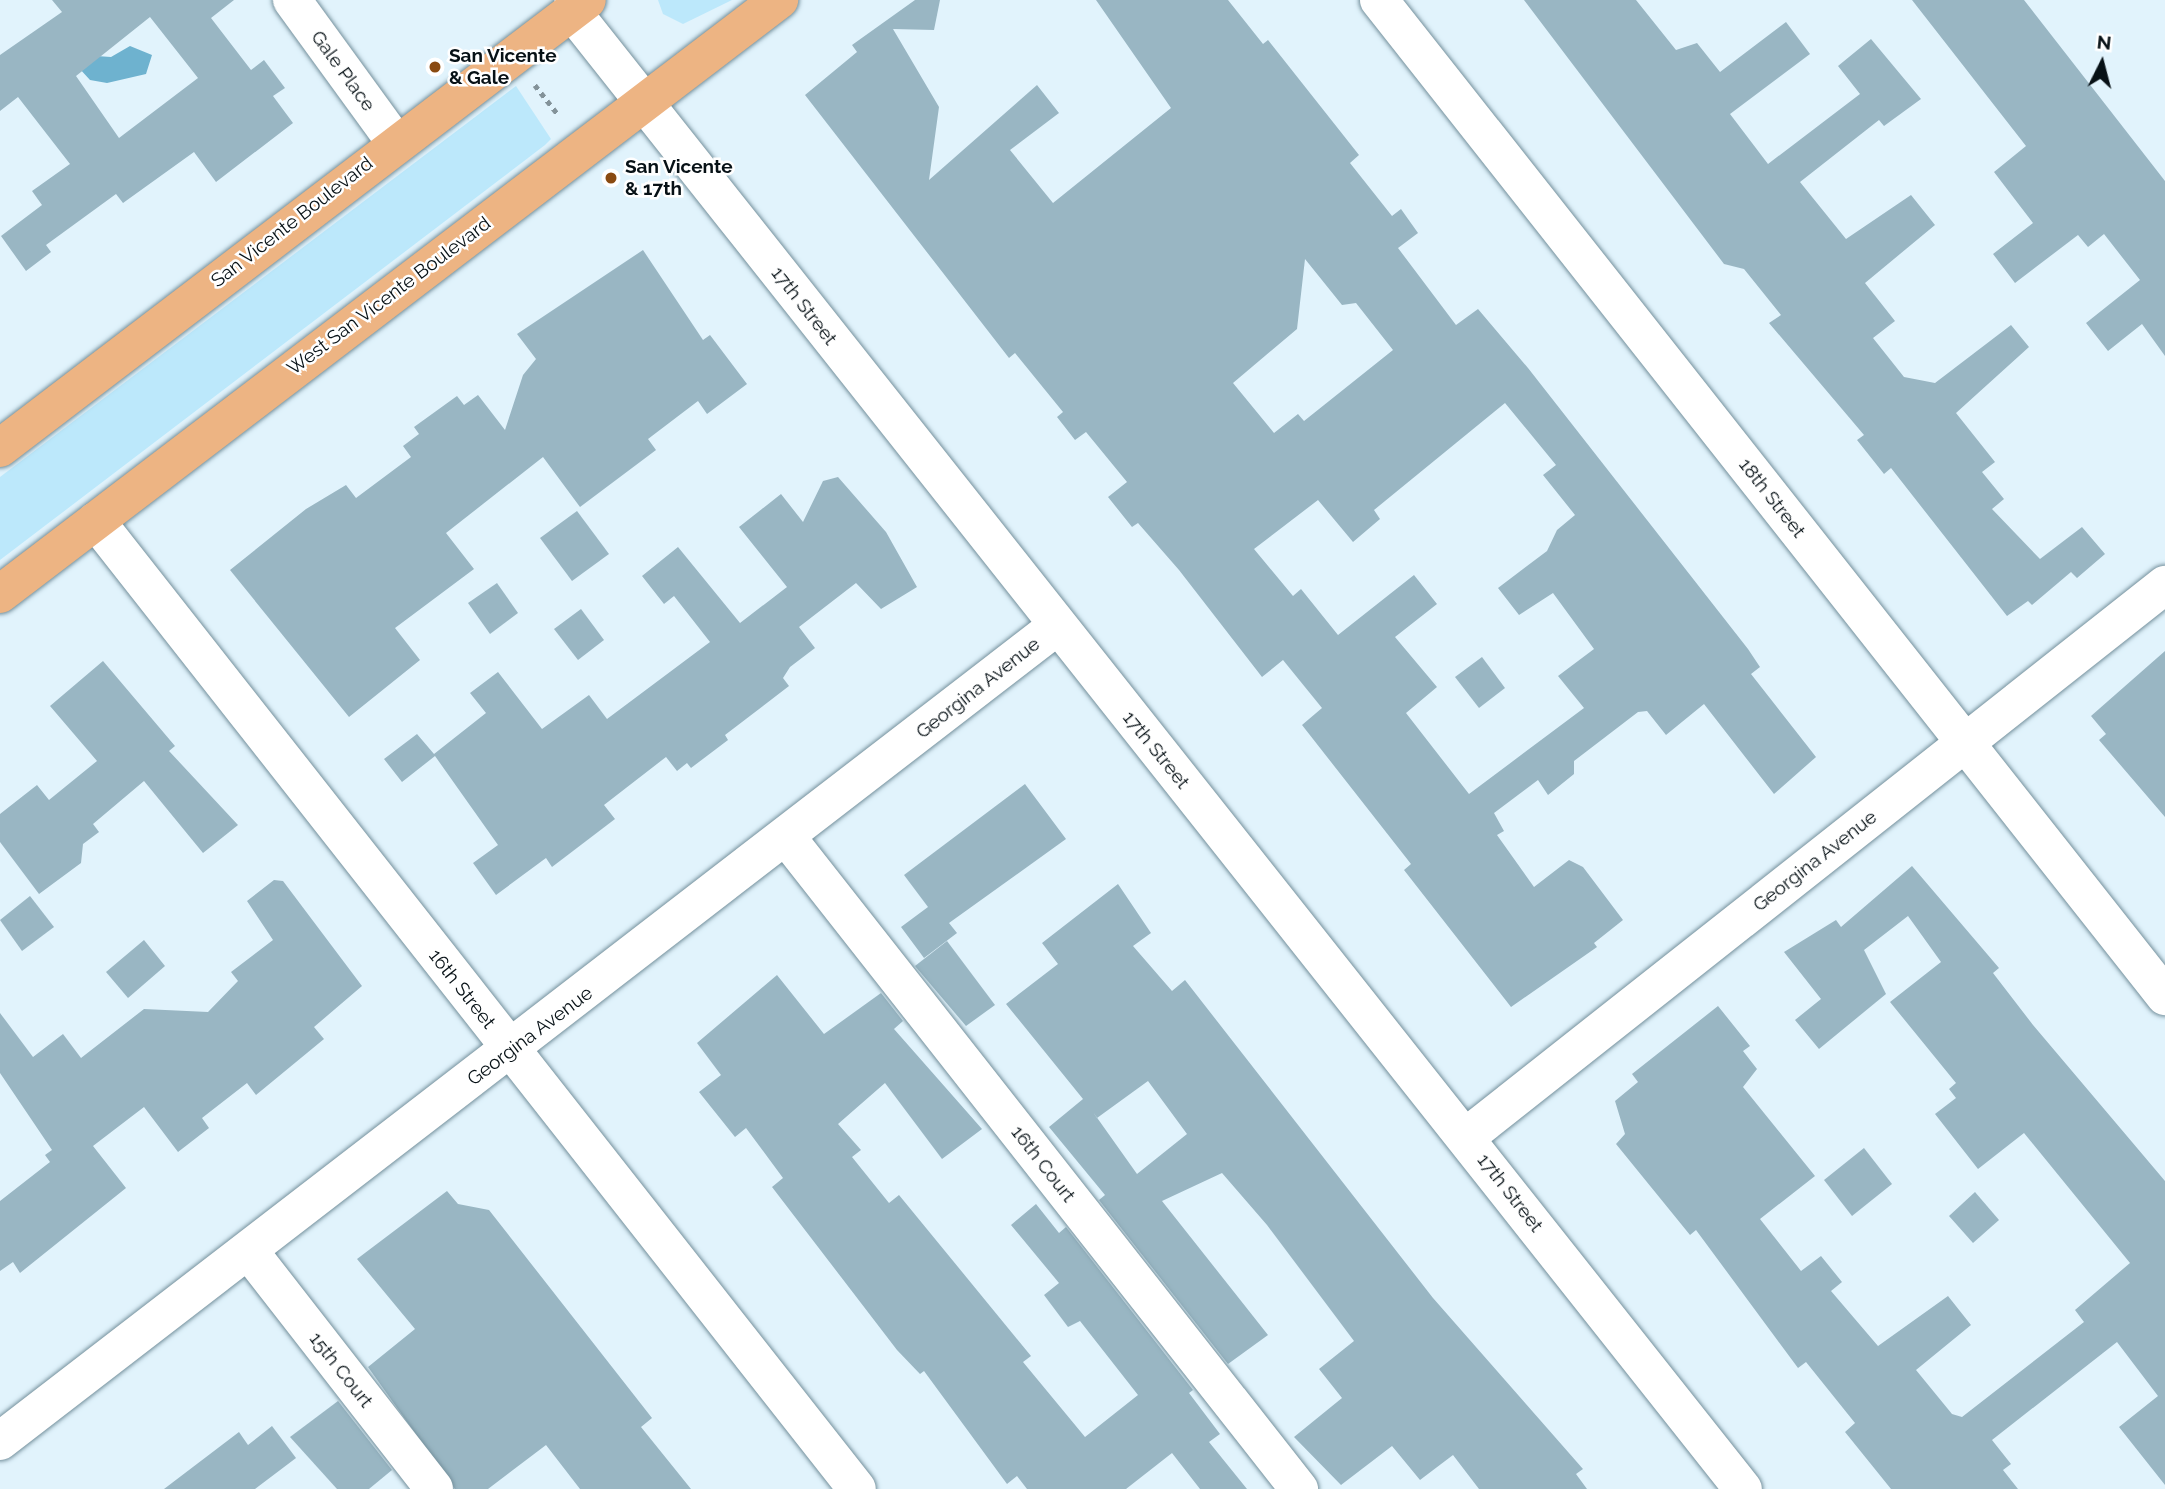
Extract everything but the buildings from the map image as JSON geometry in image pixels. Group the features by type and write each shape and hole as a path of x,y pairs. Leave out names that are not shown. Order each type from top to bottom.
{"main road":[{"name":"West San Vicente Boulevard","path":"0,594 779,0"},
{"name":"San Vicente Boulevard","path":"0,448 395,142 579,5"}],"street":[{"name":"Gale Place","path":"292,0 395,142"},
{"name":"18th Street","path":"1379,0 2165,996"},
{"name":"17th Street","path":"579,5 643,102 1743,1489"},
{"name":"16th Street","path":"96,521 857,1489"},
{"name":"Georgina Avenue","path":"1466,1137 2165,585"},
{"name":"Georgina Avenue","path":"0,1441 788,839 1057,626"},
{"name":"16th Court","path":"788,839 1299,1489"},
{"name":"15th Court","path":"249,1251 434,1489"}],"path":[{"path":"533,81 558,114"}],"shaded area":[{"path":"658,0 732,0 683,24 663,14"},
{"path":"130,46 152,55 146,74 107,83 90,80 79,68 82,55 111,57"},
{"path":"516,86 551,139 545,145 0,560 0,477"}],"place":[{"name":"San Vicente & Gale","path":"435,67"},
{"name":"San Vicente & 17th","path":"611,178"}]}
